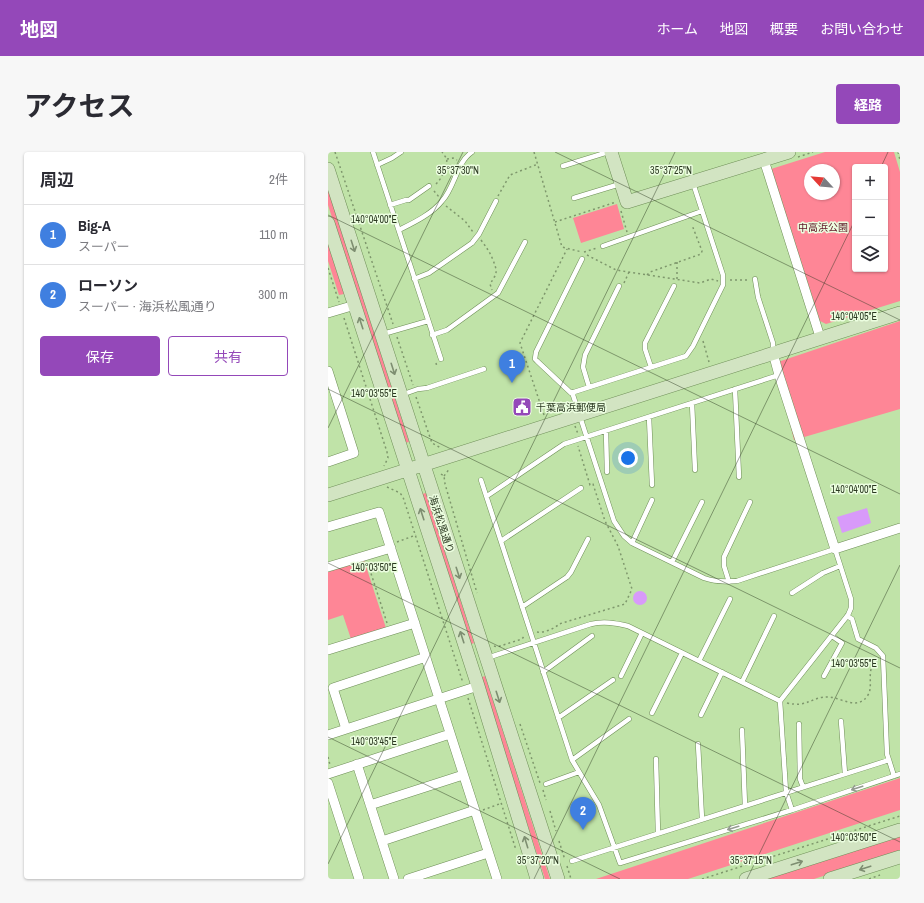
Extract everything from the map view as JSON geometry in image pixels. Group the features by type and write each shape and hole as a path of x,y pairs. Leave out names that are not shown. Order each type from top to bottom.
{"street":[{"path":"610,152 627,202 789,152"},
{"path":"764,160 820,337"},
{"name":"海浜松風通り","path":"328,169 485,658 558,879"},
{"name":"海浜松風通り","path":"328,223 478,686 537,879"},
{"path":"328,313 355,305"},
{"path":"328,495 423,465 578,421 820,337 900,313"},
{"path":"773,353 835,549 900,528"},
{"path":"328,371 354,453 328,462"},
{"path":"328,528 379,512 497,879"},
{"path":"328,567 366,556 390,546"},
{"path":"328,650 415,623"},
{"path":"346,729 333,688 426,658"},
{"path":"470,663 485,658"},
{"path":"328,735 478,686"},
{"path":"330,771 357,764 450,734"},
{"path":"357,764 394,879"},
{"path":"370,805 463,775"},
{"path":"328,782 359,879"},
{"path":"382,841 475,811"},
{"path":"746,879 900,830"},
{"path":"408,879 488,853"},
{"path":"830,879 900,857"}],"lane":[{"path":"373,152 441,359"},
{"path":"377,165 401,152"},
{"path":"399,230 419,219 442,202 462,163 472,152"},
{"path":"564,166 610,152"},
{"path":"582,259 535,355 537,362 571,393 686,356 693,346 723,284 723,275 692,182"},
{"path":"574,198 621,183"},
{"path":"390,205 409,200 429,186"},
{"path":"414,279 429,273 472,243 479,234 496,201"},
{"path":"603,246 702,211"},
{"path":"432,335 447,330 498,293 525,242"},
{"path":"755,279 758,297 773,343 773,353"},
{"path":"589,387 583,367 585,356 619,286"},
{"path":"651,367 645,349 645,343 674,286"},
{"path":"381,335 428,320"},
{"path":"401,395 484,369"},
{"path":"487,496 564,444 779,375"},
{"path":"735,390 739,477"},
{"path":"572,392 578,421 587,437 614,521 624,536 632,543 714,582 737,581 835,549 851,599 851,608 832,636 780,701 786,792 792,810"},
{"path":"692,404 695,470"},
{"path":"649,417 652,484"},
{"path":"606,431 607,472"},
{"path":"482,480 572,760 599,805 620,863 792,810 900,774"},
{"path":"501,541 581,488"},
{"path":"632,543 652,500"},
{"path":"672,562 702,502"},
{"path":"729,582 724,566 724,557 750,502"},
{"path":"522,607 567,577 588,539"},
{"path":"792,593 823,573 840,566"},
{"path":"699,661 730,599"},
{"path":"742,682 774,616"},
{"path":"847,616 852,618 858,639 876,648 882,656 887,754 894,776"},
{"path":"485,658 601,622 620,624 642,633 780,701"},
{"path":"621,676 642,633"},
{"path":"543,672 592,636"},
{"path":"824,676 842,643 832,636"},
{"path":"652,713 682,653"},
{"path":"701,715 722,672"},
{"path":"558,718 613,680"},
{"path":"572,760 629,719"},
{"path":"841,721 845,774"},
{"path":"799,724 800,779 803,787"},
{"path":"742,730 745,806"},
{"path":"698,744 702,819"},
{"path":"656,759 658,833"},
{"path":"572,861 889,760"},
{"path":"546,784 579,772"}],"path":[{"path":"335,152 394,326"},
{"path":"442,152 447,159"},
{"path":"534,152 562,247 582,253 616,270 700,283 711,280 720,281"},
{"path":"898,152 900,160"},
{"path":"447,159 453,158 462,163"},
{"path":"440,198 433,190 433,187 443,174 447,159"},
{"path":"496,201 510,176 538,164"},
{"path":"555,222 618,201"},
{"path":"444,204 464,221 474,233"},
{"path":"620,207 627,232"},
{"path":"647,275 650,272 701,254 702,251 692,225"},
{"path":"480,240 491,253 496,266 496,273 490,284 493,292"},
{"path":"582,253 603,246"},
{"path":"545,417 520,343 567,249"},
{"path":"677,262 677,279"},
{"path":"328,268 338,297"},
{"path":"619,286 623,284 629,272"},
{"path":"728,276 728,281 755,279"},
{"path":"345,322 388,452 388,458 383,468"},
{"path":"400,334 397,335 413,385"},
{"path":"703,338 709,364"},
{"path":"435,360 437,367"},
{"path":"415,393 432,443 446,449"},
{"path":"578,421 578,436"},
{"path":"538,632 555,628 559,624 625,604 632,589 618,546 605,521 593,484 590,485 577,447 580,442"},
{"path":"441,474 444,476 445,484 478,595"},
{"path":"384,488 388,487 400,493 403,497 464,686"},
{"path":"390,546 416,536"},
{"path":"366,556 389,631"},
{"path":"492,643 497,647 522,638 526,632"},
{"path":"787,703 800,705 817,698 828,697 856,704 865,699 870,690 872,666 874,663 882,660"},
{"path":"467,696 518,856"},
{"path":"518,720 546,800"},
{"path":"328,757 330,771"},
{"path":"475,811 502,803"},
{"path":"550,811 556,831"},
{"path":"702,879 900,816"}],"green space":[{"name":"中高浜公園","path":"825,152 894,152 900,172 900,301 826,324 820,321 771,169"},
{"path":"328,189 409,442 404,443 328,205"},
{"path":"617,204 624,229 581,243 573,218"},
{"path":"328,244 344,294 339,295 328,261"},
{"path":"900,321 900,409 794,440 775,363"},
{"path":"426,493 474,643 469,645 422,494"},
{"path":"364,560 386,628 351,639 343,615 328,620 328,572"},
{"path":"485,676 550,879 545,879 480,678"},
{"path":"900,778 900,810 688,879 596,879"},
{"path":"900,836 900,851 814,879 765,879"}],"shaded area":[{"path":"867,508 871,523 842,533 837,517"},
{"path":"640,591 645,593 647,598 645,603 640,605 635,603 633,598 635,593"}],"place":[{"name":"Big-A","path":"512,383"},
{"name":"千葉高浜郵便局","path":"522,407"},
{"name":"ローソン","path":"583,830"}]}
